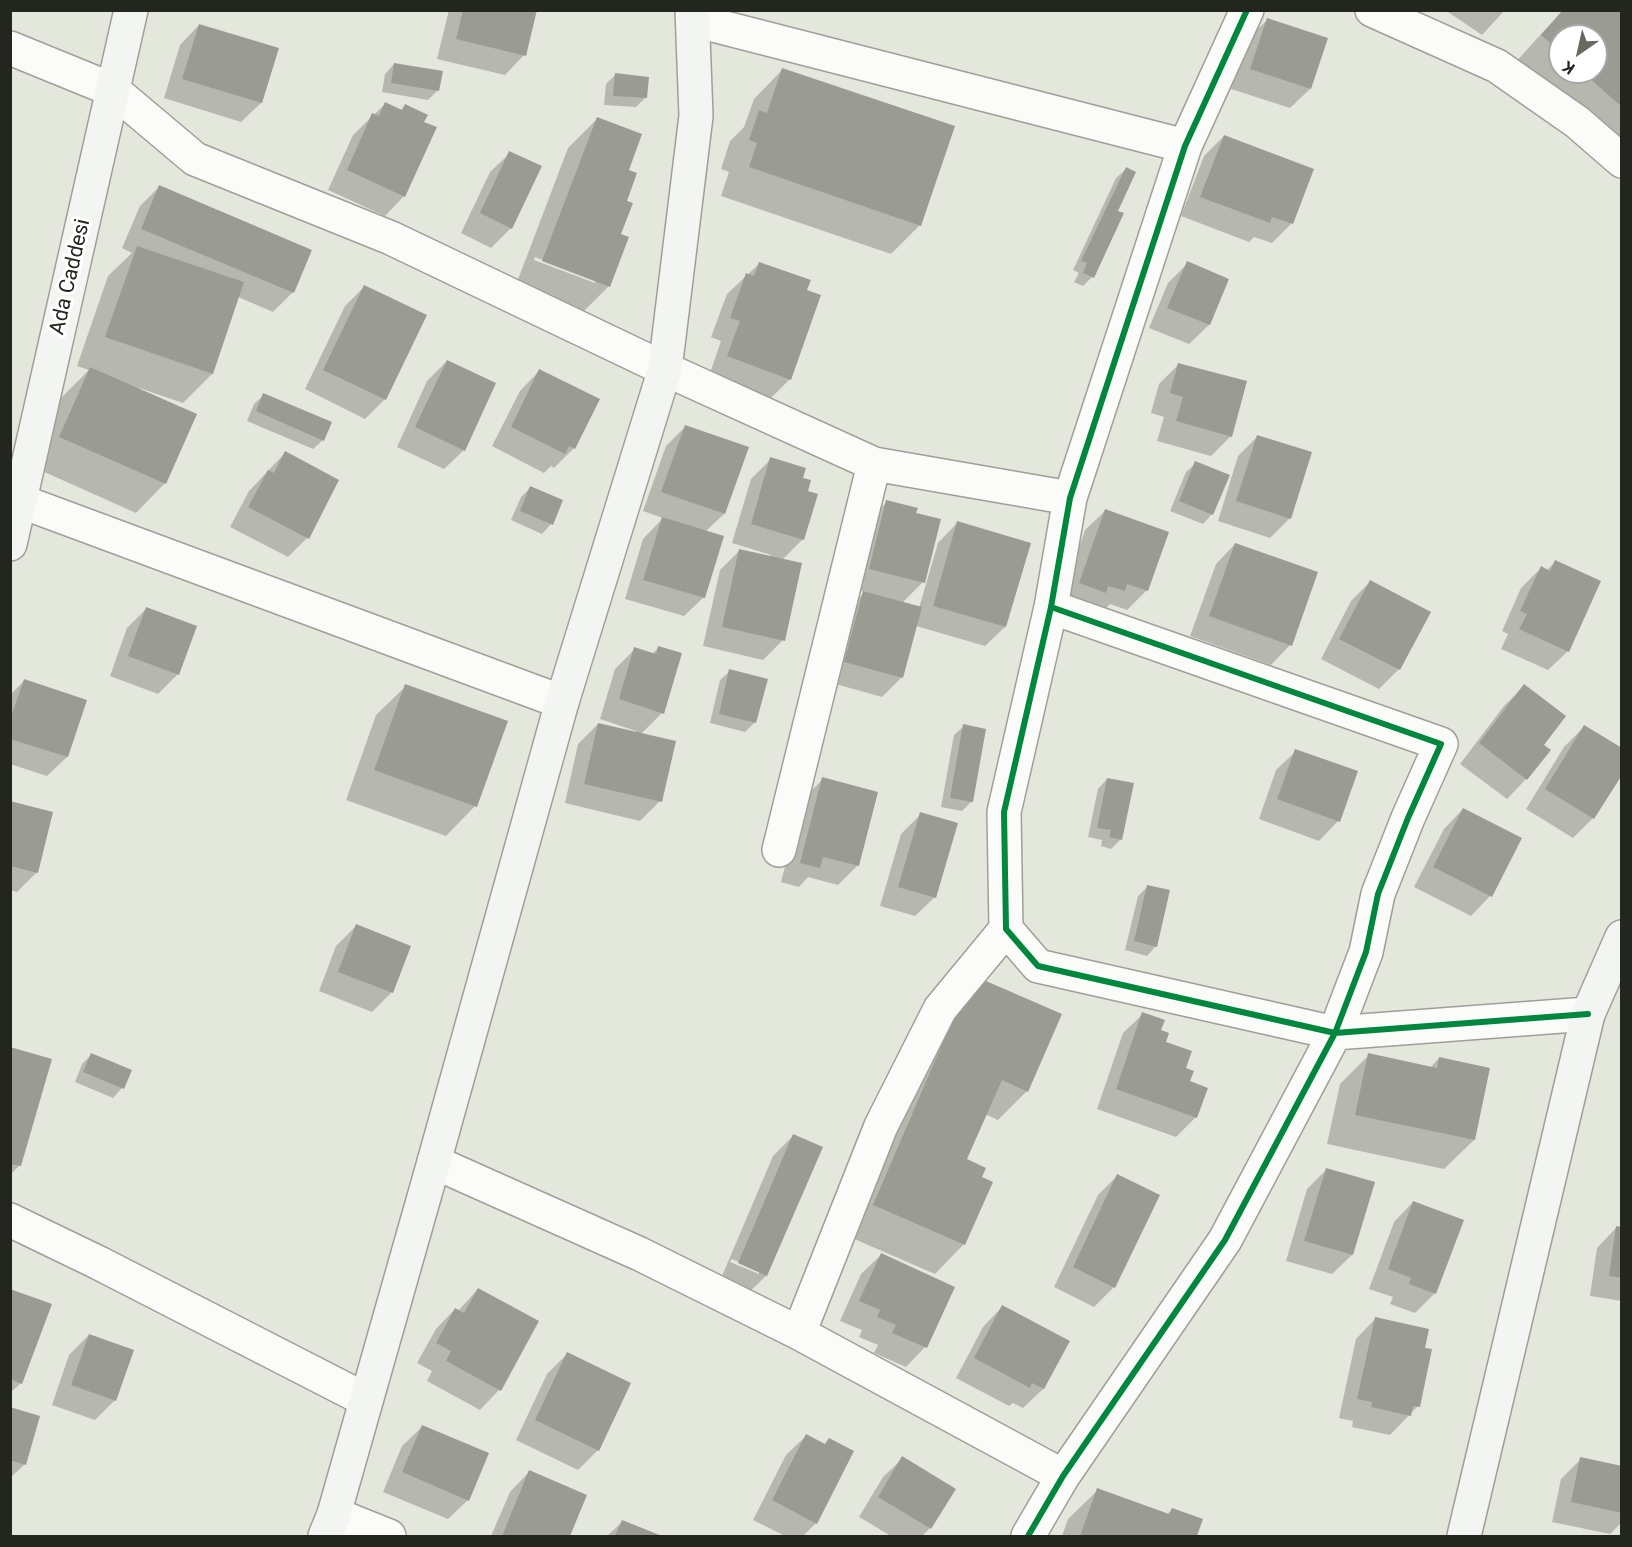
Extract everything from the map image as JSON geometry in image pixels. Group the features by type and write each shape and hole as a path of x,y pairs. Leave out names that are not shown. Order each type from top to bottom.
{"main road":[{"name":"Ada Caddesi","path":"10,543 131,10"},
{"path":"329,1525 434,1162 562,702 665,369 696,116 693,15"},
{"path":"1464,1536 1587,1014 1622,937"}],"street":[{"path":"1247,10 1185,146 1070,498 1051,607 1004,812 1006,929 1038,966 1335,1033 1587,1014"},
{"path":"1372,10 1497,66 1576,122 1622,161"},
{"path":"693,15 1185,146"},
{"path":"10,48 113,90 195,159 391,238 665,369 874,464 1070,498"},
{"path":"779,850 874,464"},
{"path":"20,501 562,702"},
{"path":"1028,1536 1063,1476 1225,1240 1335,1033 1366,952 1378,894 1441,744 1051,607"},
{"path":"800,1333 881,1126 940,1009 1006,929"},
{"path":"434,1162 640,1254 800,1333 1063,1476"},
{"path":"10,1220 366,1400"},
{"path":"329,1525 389,1536"}],"building":[{"path":"463,10 537,10 526,56 456,39"},
{"path":"1563,10 1622,10 1622,107 1596,84 1608,84 1608,24 1551,24"},
{"path":"1267,18 1328,38 1311,89 1250,69"},
{"path":"199,24 279,48 262,103 182,79"},
{"path":"1548,27 1548,41 1541,35"},
{"path":"394,63 443,71 439,91 391,83"},
{"path":"782,68 955,126 921,226 749,167 757,143 749,140 759,110 767,113"},
{"path":"615,73 649,77 647,98 613,96"},
{"path":"385,102 402,110 405,104 428,115 424,122 437,127 405,197 347,170 372,113 379,116"},
{"path":"597,117 642,134 629,170 637,173 627,201 633,203 621,234 629,237 610,287 542,261"},
{"path":"1224,135 1314,169 1293,224 1272,217 1270,223 1200,197"},
{"path":"509,151 542,166 512,229 480,213"},
{"path":"1126,167 1136,172 1118,211 1124,213 1094,278 1083,273 1087,263 1081,261"},
{"path":"159,185 312,250 294,293 141,229"},
{"path":"137,246 244,282 213,374 105,337"},
{"path":"1187,261 1229,279 1210,325 1167,308"},
{"path":"759,262 811,280 807,290 821,295 791,380 727,356 740,321 730,318 746,273 754,276"},
{"path":"364,285 427,315 386,400 323,370"},
{"path":"447,360 496,383 465,451 415,427"},
{"path":"1178,363 1247,381 1232,437 1176,421 1183,397 1170,393"},
{"path":"90,367 197,414 166,484 59,437"},
{"path":"539,369 600,399 575,449 569,446 565,454 511,427"},
{"path":"263,393 332,422 324,441 256,411"},
{"path":"685,425 749,447 725,514 661,492"},
{"path":"1257,435 1312,452 1291,519 1236,501"},
{"path":"285,451 339,480 309,539 248,507 268,470 274,473"},
{"path":"770,457 806,468 803,478 811,480 808,491 818,494 804,540 751,524"},
{"path":"1195,461 1230,475 1213,515 1179,501"},
{"path":"530,486 563,500 553,525 520,511"},
{"path":"886,500 918,508 916,513 941,519 925,583 869,569"},
{"path":"1105,509 1169,532 1148,591 1127,584 1125,591 1108,586 1106,593 1079,583"},
{"path":"662,517 724,536 705,598 643,580"},
{"path":"957,521 1031,543 1006,627 933,606"},
{"path":"1235,543 1318,572 1292,646 1209,616"},
{"path":"739,549 802,563 785,641 722,627"},
{"path":"1555,560 1601,581 1569,652 1519,629 1527,614 1520,611 1541,566 1550,571"},
{"path":"1370,580 1431,612 1400,670 1339,639"},
{"path":"863,591 922,607 903,678 844,662"},
{"path":"146,607 197,626 179,675 128,656"},
{"path":"658,646 682,653 664,714 619,699 634,647 656,654"},
{"path":"729,669 768,679 756,723 719,714"},
{"path":"24,679 87,700 68,757 10,739 10,720"},
{"path":"405,684 508,721 477,807 374,770"},
{"path":"1524,684 1566,716 1544,745 1551,750 1527,780 1479,743"},
{"path":"598,723 676,741 662,802 584,784"},
{"path":"963,724 986,729 973,802 950,798"},
{"path":"1584,725 1622,748 1622,775 1594,819 1545,789"},
{"path":"1295,749 1358,771 1340,822 1277,799"},
{"path":"822,777 878,792 859,866 823,857 820,868 800,863"},
{"path":"1107,778 1134,783 1122,840 1109,837 1111,830 1097,828"},
{"path":"10,801 53,812 38,873 10,866"},
{"path":"1463,808 1522,838 1492,897 1433,867"},
{"path":"920,812 958,823 936,898 898,887"},
{"path":"1147,885 1170,890 1157,947 1134,941"},
{"path":"356,924 411,946 393,993 338,972"},
{"path":"979,978 1062,1014 1028,1092 1002,1080 967,1159 986,1168 982,1177 993,1182 965,1245 873,1205 962,998 969,1001"},
{"path":"1142,1012 1165,1020 1161,1030 1169,1033 1166,1042 1192,1051 1186,1068 1194,1071 1190,1081 1208,1088 1197,1118 1116,1089"},
{"path":"10,1047 52,1059 21,1166 10,1164"},
{"path":"91,1053 132,1070 124,1089 83,1072"},
{"path":"1368,1053 1437,1068 1439,1057 1490,1068 1475,1140 1355,1115"},
{"path":"793,1134 823,1147 767,1276 738,1263"},
{"path":"1326,1168 1375,1182 1353,1255 1304,1241"},
{"path":"1117,1174 1160,1195 1115,1288 1073,1267"},
{"path":"1413,1201 1464,1220 1436,1294 1409,1284 1411,1278 1388,1269"},
{"path":"1616,1226 1622,1227 1622,1278 1609,1276"},
{"path":"881,1253 955,1287 927,1348 892,1333 896,1325 877,1317 880,1310 859,1301"},
{"path":"478,1288 539,1321 501,1391 446,1361 451,1351 436,1343 455,1308 464,1313"},
{"path":"10,1289 52,1304 22,1384 10,1379"},
{"path":"1002,1305 1070,1341 1044,1389 1032,1383 1030,1388 974,1358"},
{"path":"1375,1317 1429,1329 1425,1348 1432,1349 1420,1407 1413,1406 1411,1416 1371,1407 1372,1402 1357,1399"},
{"path":"89,1334 134,1350 116,1401 71,1385"},
{"path":"567,1352 631,1383 599,1451 535,1420"},
{"path":"10,1407 40,1416 26,1465 10,1460"},
{"path":"422,1425 489,1453 469,1501 402,1472"},
{"path":"806,1434 825,1444 829,1438 854,1451 817,1524 772,1500"},
{"path":"902,1456 956,1489 931,1529 878,1497"},
{"path":"1580,1457 1622,1466 1622,1513 1571,1502"},
{"path":"529,1470 587,1495 570,1536 502,1536"},
{"path":"1097,1488 1169,1514 1172,1508 1203,1519 1197,1536 1080,1536"},
{"path":"622,1520 662,1536 615,1536"}],"cycle path":[{"path":"1247,10 1185,146 1070,498 1051,607 1004,812 1006,929 1038,966 1335,1033 1588,1014"},
{"path":"1028,1536 1063,1476 1225,1240 1335,1033 1366,952 1378,894 1441,744 1051,607"}]}
